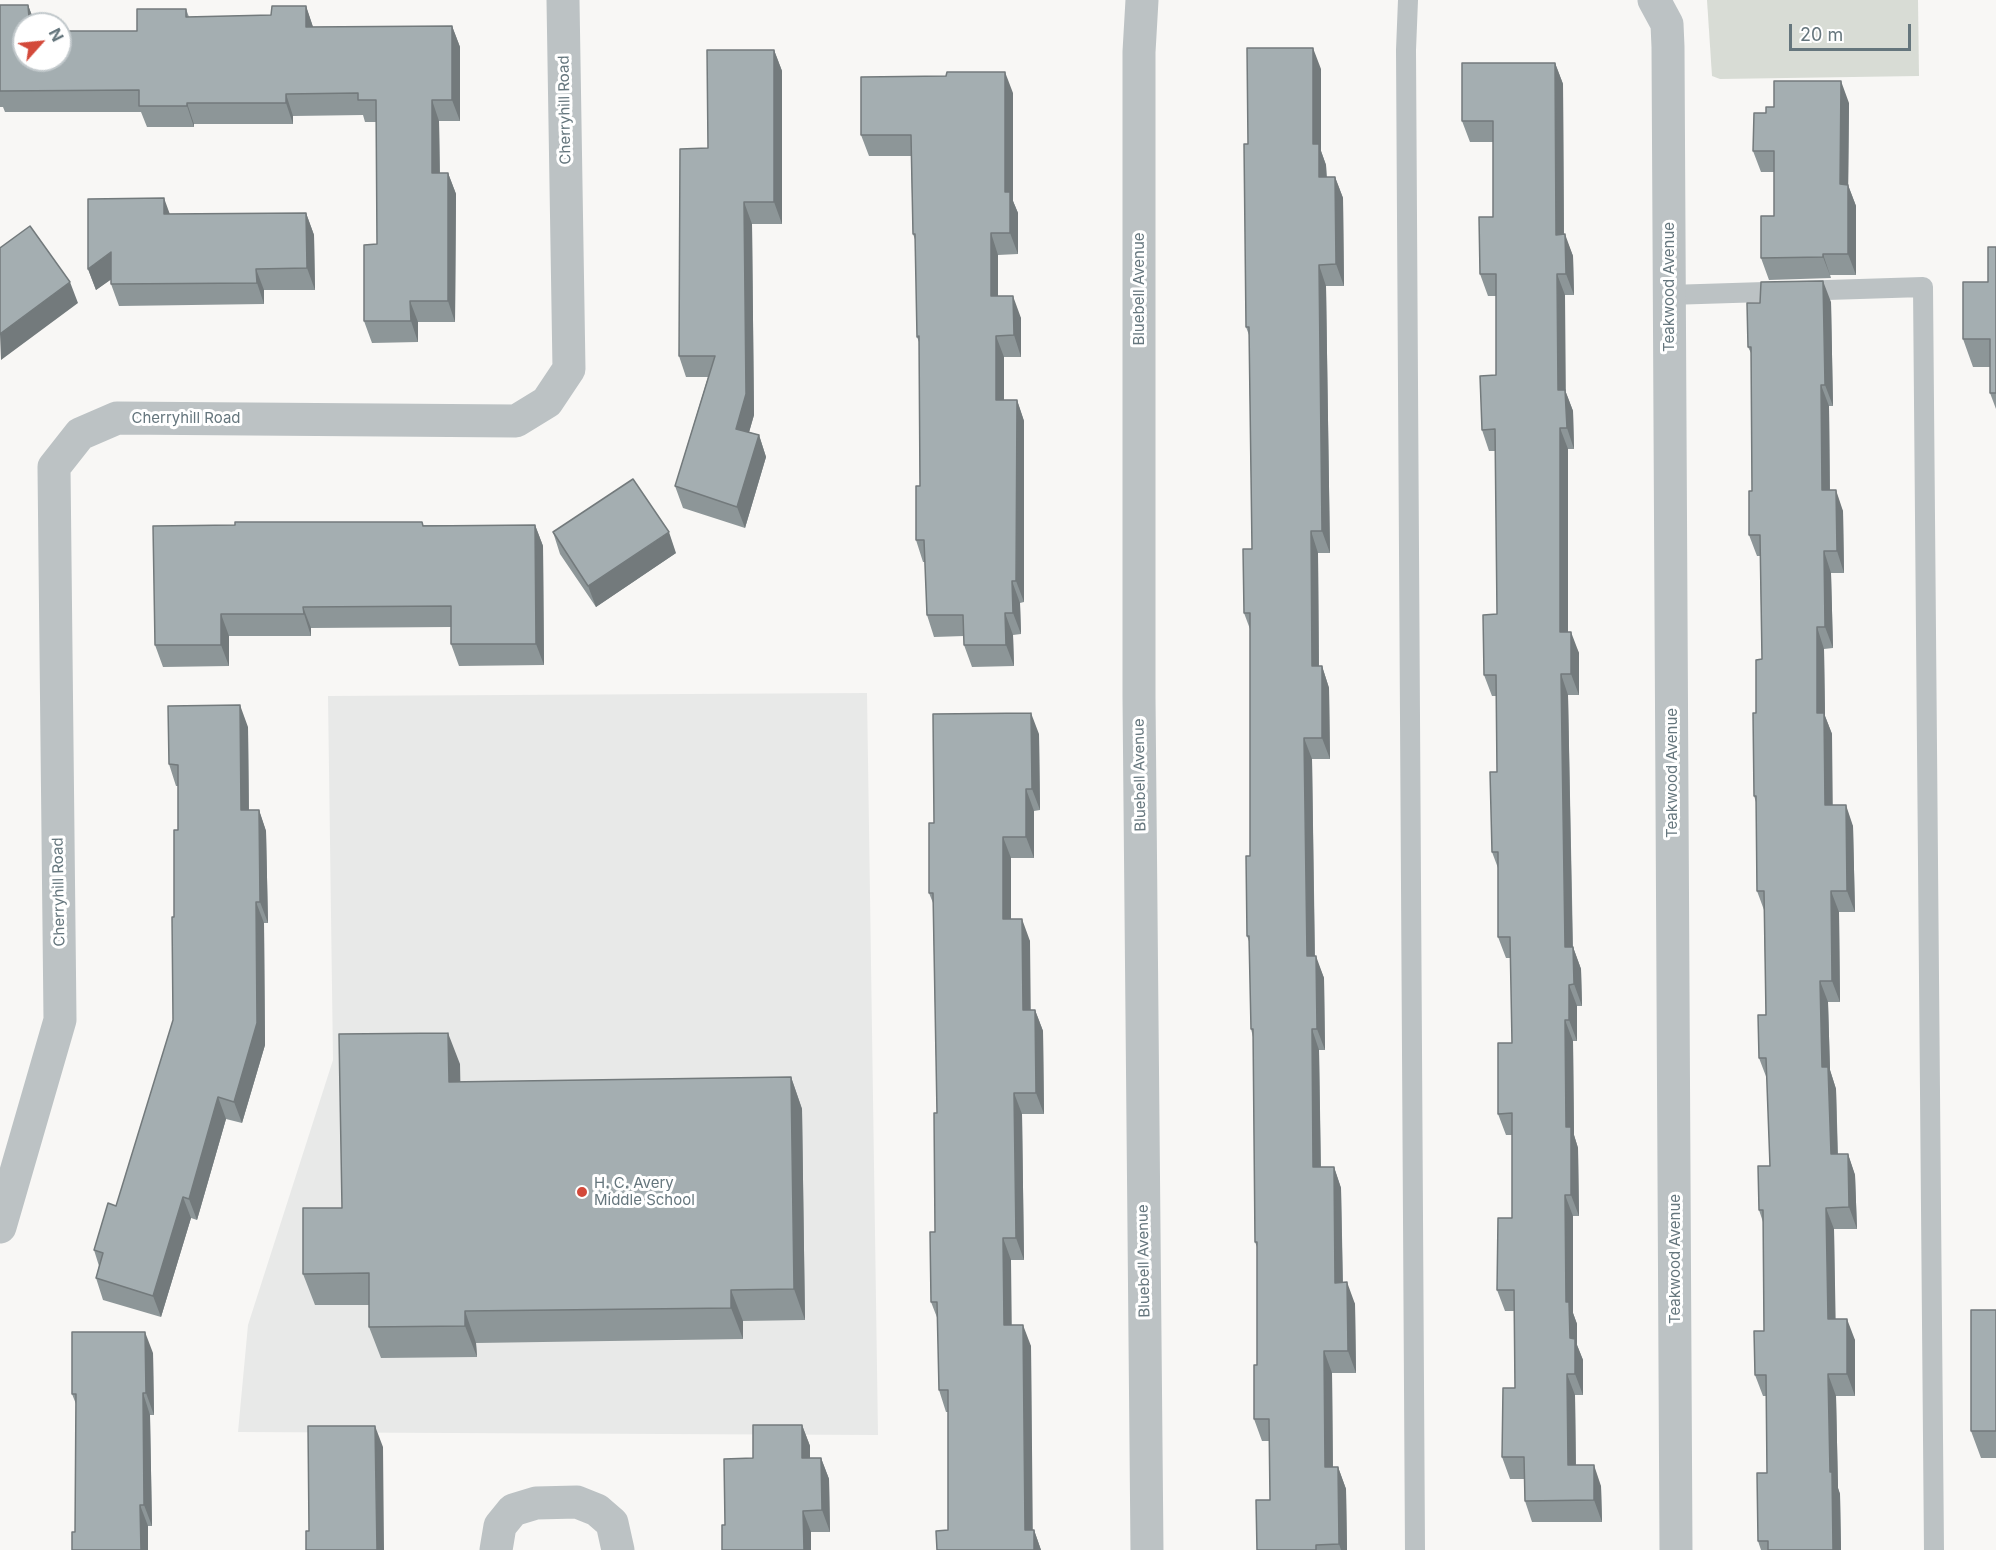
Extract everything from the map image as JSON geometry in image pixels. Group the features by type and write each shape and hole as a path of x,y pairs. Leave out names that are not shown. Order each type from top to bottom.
{"street":[{"name":"Cherryhill Road","path":"0,1227 60,1020 54,466 80,434 117,418 516,421 547,402 569,369 563,0"},
{"name":"Bluebell Avenue","path":"1142,0 1139,52 1139,697 1147,1550"},
{"name":"Teakwood Avenue","path":"1654,0 1667,24 1668,47 1676,1550"},
{"path":"496,1550 500,1526 513,1510 536,1503 577,1502 597,1510 612,1524 618,1550"}],"lane":[{"path":"1408,0 1406,50 1415,1550"},
{"path":"1669,295 1923,287 1934,1550"}],"shaded area":[{"path":"1707,0 1918,0 1919,76 1720,79 1712,76"},
{"name":"H. C. Avery Middle School","path":"867,693 878,1435 238,1432 248,1325 333,1060 328,696"}],"building":[{"path":"0,5 28,5 29,12 12,12 12,72 72,72 72,31 137,31 137,9 186,9 186,17 271,15 272,6 306,6 306,27 452,26 452,100 432,100 432,173 448,173 448,301 410,301 411,321 364,321 364,245 377,244 376,100 358,100 358,93 286,94 286,103 187,103 187,106 139,106 139,90 0,91"},
{"path":"1247,48 1313,48 1313,144 1319,144 1319,177 1335,177 1336,264 1319,265 1322,531 1311,531 1312,666 1322,666 1322,738 1304,738 1307,956 1316,956 1317,1029 1312,1029 1313,1167 1334,1167 1335,1283 1347,1282 1348,1351 1324,1351 1325,1467 1338,1467 1339,1544 1316,1545 1316,1550 1257,1550 1256,1500 1270,1500 1269,1419 1254,1419 1254,1365 1257,1365 1257,1242 1255,1242 1253,1029 1251,1029 1249,936 1247,936 1246,856 1250,856 1250,613 1244,613 1243,549 1252,549 1244,144 1248,144"},
{"path":"707,50 774,50 774,202 744,202 746,394 736,429 759,435 737,507 675,486 715,356 679,356 680,149 708,148"},
{"path":"1462,63 1555,63 1556,235 1565,234 1566,274 1557,274 1558,390 1565,390 1567,428 1560,428 1560,632 1571,632 1571,674 1561,674 1565,947 1573,947 1574,984 1569,985 1569,1020 1565,1020 1566,1127 1571,1127 1571,1195 1565,1195 1566,1302 1569,1302 1570,1338 1575,1339 1575,1374 1567,1374 1568,1465 1594,1465 1594,1500 1525,1501 1524,1457 1502,1457 1503,1388 1515,1388 1514,1290 1497,1290 1498,1218 1512,1218 1512,1113 1498,1114 1498,1043 1512,1043 1510,937 1498,937 1498,852 1492,852 1490,772 1497,772 1496,675 1484,675 1483,615 1497,614 1495,429 1482,430 1480,376 1496,375 1496,274 1480,274 1479,217 1493,217 1493,121 1462,121"},
{"path":"947,72 1005,72 1005,192 1010,192 1010,233 991,233 991,296 1013,296 1014,335 996,336 996,400 1017,400 1016,581 1012,581 1013,613 1005,613 1006,645 964,645 963,615 927,615 924,540 916,540 916,486 920,486 919,336 917,337 911,135 861,135 861,77 946,76"},
{"path":"1774,81 1841,81 1840,184 1848,185 1848,254 1823,254 1823,257 1761,258 1761,216 1774,216 1774,151 1753,151 1754,113 1766,113 1766,107 1774,107"},
{"path":"164,198 164,214 306,213 307,268 256,269 257,283 111,284 111,252 88,269 88,199"},
{"path":"30,226 70,282 0,334 0,248"},
{"path":"1988,247 1996,247 1996,393 1990,393 1990,339 1963,339 1963,282 1988,282"},
{"path":"1823,281 1825,385 1821,385 1822,490 1836,490 1837,551 1824,551 1825,627 1817,627 1817,713 1824,713 1825,805 1846,805 1847,891 1831,891 1832,981 1820,981 1822,1067 1828,1067 1831,1154 1848,1154 1849,1207 1826,1208 1828,1319 1847,1319 1847,1374 1828,1374 1833,1550 1768,1550 1768,1541 1758,1541 1757,1473 1767,1473 1766,1375 1755,1375 1754,1331 1764,1331 1763,1210 1759,1210 1758,1166 1770,1166 1766,1058 1759,1058 1758,1015 1766,1015 1764,891 1757,891 1753,713 1756,713 1756,660 1762,659 1760,535 1749,535 1749,491 1752,491 1751,347 1748,347 1747,303 1760,303 1761,282"},
{"path":"633,479 669,532 588,586 553,532"},
{"path":"235,522 422,522 423,526 535,525 536,644 451,644 451,606 303,607 304,614 221,614 221,645 155,645 153,526 235,525"},
{"path":"240,705 241,810 259,810 260,902 256,902 257,1023 234,1102 218,1097 189,1199 183,1197 153,1296 96,1278 103,1253 94,1250 108,1203 116,1206 173,1020 172,917 174,917 174,830 178,830 178,765 169,764 168,706"},
{"path":"1031,713 1032,789 1026,789 1026,837 1003,837 1003,919 1022,919 1023,1010 1035,1010 1036,1093 1014,1093 1016,1238 1003,1238 1004,1325 1023,1325 1025,1530 1034,1530 1034,1550 937,1550 936,1531 948,1530 948,1390 939,1390 937,1302 931,1302 930,1232 935,1232 934,1113 937,1113 933,893 929,893 929,823 934,823 933,714"},
{"path":"448,1033 449,1082 791,1077 794,1289 731,1290 731,1308 465,1311 465,1326 369,1327 369,1273 303,1274 303,1208 342,1208 339,1034"},
{"path":"1971,1310 1996,1310 1996,1431 1971,1431"},
{"path":"72,1332 145,1332 144,1505 140,1505 141,1550 72,1550 72,1532 75,1532 76,1394 72,1394"},
{"path":"753,1425 802,1425 802,1458 821,1458 822,1510 803,1511 804,1550 722,1550 722,1525 725,1525 724,1459 753,1458"},
{"path":"308,1426 375,1426 377,1550 306,1550 306,1531 309,1531"}],"place":[{"name":"H. C. Avery Middle School","path":"582,1192"}]}
